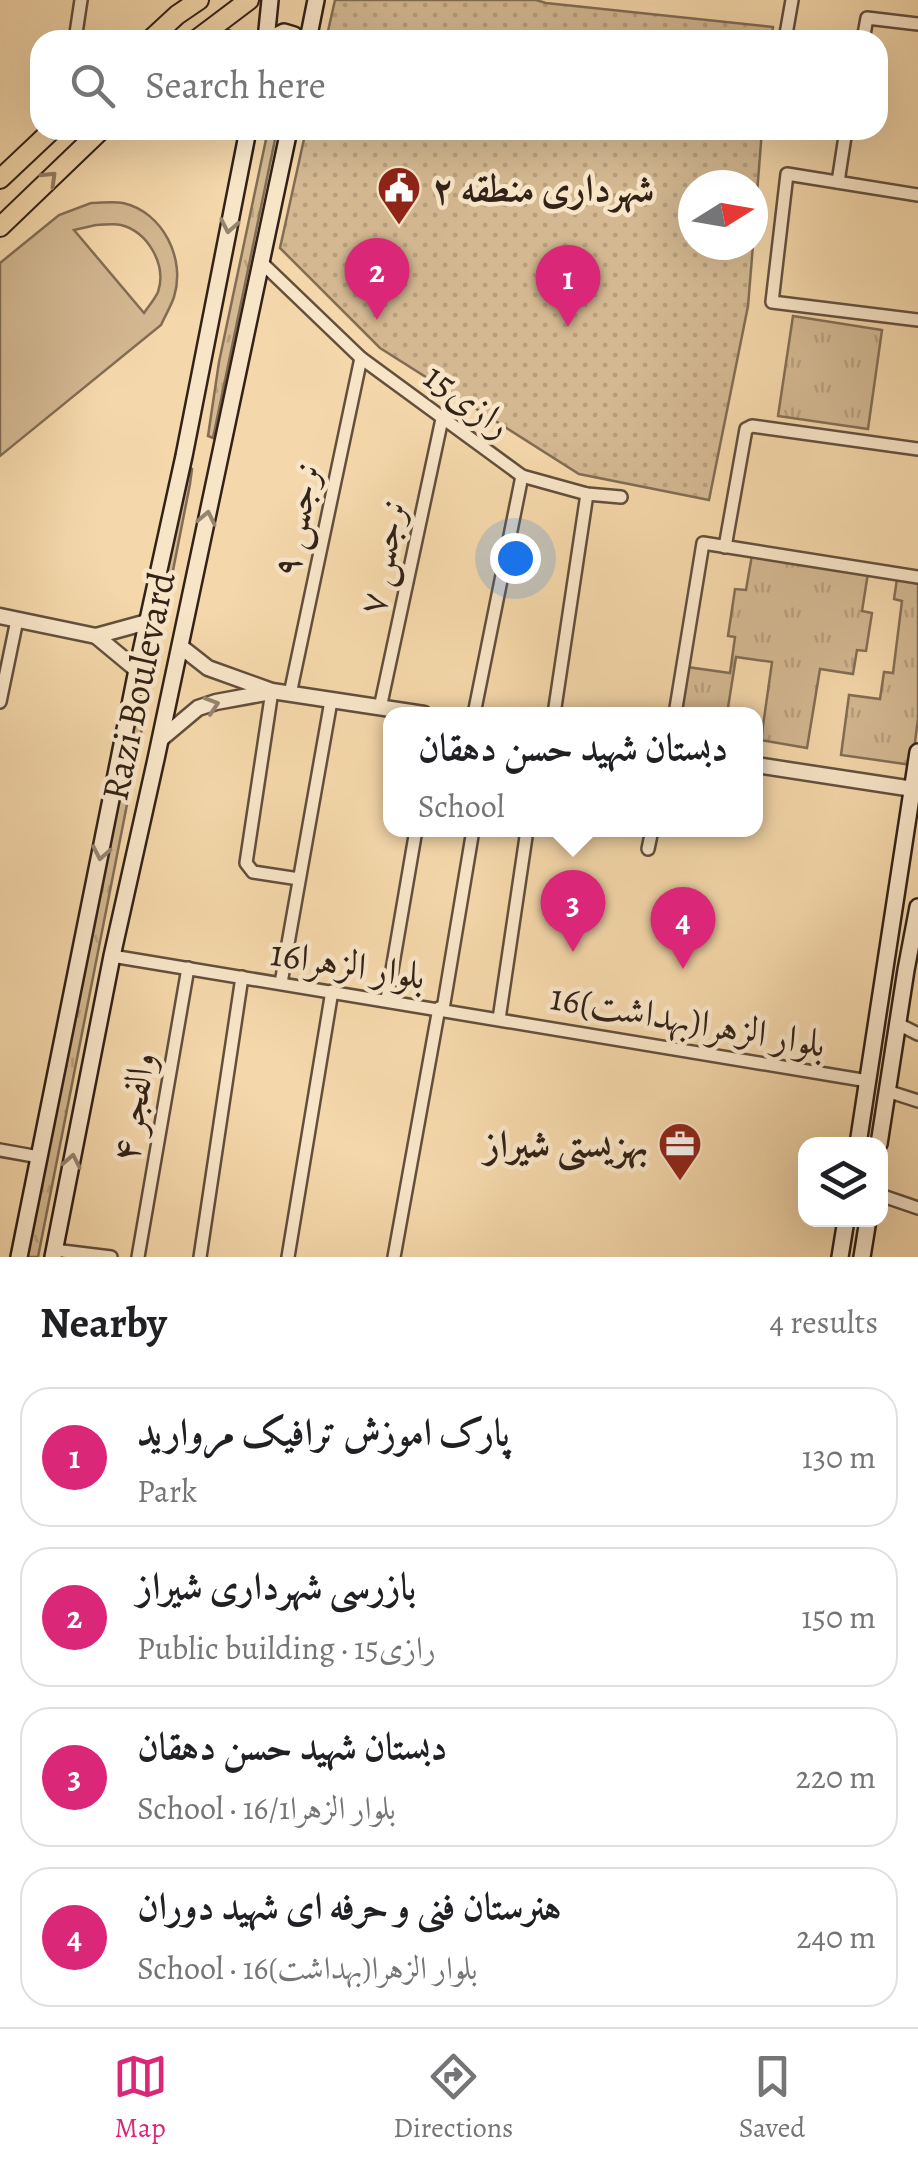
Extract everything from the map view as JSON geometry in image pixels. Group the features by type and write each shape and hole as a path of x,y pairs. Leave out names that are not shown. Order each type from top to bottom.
{"main road":[{"path":"159,30 179,7 199,0"},
{"path":"209,30 249,0"},
{"path":"268,30 270,0"},
{"path":"310,30 316,0"},
{"path":"0,179 41,140"},
{"path":"0,227 91,140"},
{"name":"Razi Boulevard","path":"19,1257 246,140"},
{"name":"Razi Boulevard","path":"54,1253 112,956 287,140"},
{"path":"184,456 218,463"},
{"path":"859,1137 918,752"},
{"path":"880,1137 899,1018 912,972 918,908"},
{"path":"879,1007 899,1018"},
{"path":"840,1257 845,1227"},
{"path":"862,1257 867,1227"}],"street":[{"path":"76,30 81,0"},
{"path":"787,30 792,0"},
{"path":"865,30 867,18 918,24"},
{"path":"838,182 844,140"},
{"path":"918,195 788,174 772,302 918,320"},
{"name":"15رازی","path":"262,262 360,358 522,476 587,494 621,496"},
{"name":"نرجس ۹","path":"290,694 360,358"},
{"name":"نرجس ۷","path":"380,708 442,418"},
{"path":"725,547 746,429 752,426 918,449"},
{"path":"475,707 522,476"},
{"path":"555,707 587,494"},
{"path":"677,707 703,543 918,578"},
{"path":"0,616 96,636 148,622"},
{"path":"0,702 17,620"},
{"path":"96,636 137,670"},
{"path":"180,646 208,668 272,692 383,708"},
{"path":"161,738 198,708 272,692"},
{"path":"272,692 246,862 253,872 301,872"},
{"path":"281,983 331,700"},
{"path":"763,766 913,789"},
{"path":"387,1000 415,837"},
{"path":"394,1257 472,837"},
{"path":"499,1019 526,837"},
{"path":"648,849 651,837"},
{"name":"16بلوار الزهرا","path":"112,956 499,1019"},
{"name":"والفجر ۴","path":"138,1257 188,968"},
{"path":"200,1257 242,977"},
{"path":"288,1257 332,992"},
{"path":"899,1018 918,1034"},
{"name":"16بلوار الزهرا(بهداشت)","path":"499,1019 868,1081"},
{"path":"887,1091 918,1101"},
{"path":"0,1150 39,1157"},
{"path":"888,1198 918,1208"},
{"path":"54,1253 111,1257"}],"green space":[{"path":"335,0 536,0 773,27 773,30 328,30"},
{"path":"266,140 275,140 213,438 208,436 219,362"},
{"path":"304,140 761,140 759,170 678,170 678,260 752,260 748,306 709,500 579,474 380,348 280,248"},
{"path":"115,202 150,216 174,253 174,297 161,325 0,456 0,263 59,215 91,203","holes":["118,224 131,229 153,251 160,282 157,295 144,313 74,230"]},
{"path":"793,316 882,330 868,429 778,416"},
{"path":"187,465 192,469 190,484 38,1257 25,1257"},
{"path":"752,555 868,573 862,611 872,613 866,651 857,650 853,674 820,669 807,748 763,740 772,662 736,657 728,707 680,707 687,667 730,673 735,637 728,636 735,589 746,590"},
{"path":"897,579 918,582 918,719 912,765 841,755 849,695 880,699 884,672 893,673 902,601 894,599"}],"place":[{"name":"شهرداری منطقه ۲","path":"399,226"},
{"name":"بازرسی شهرداری شیراز","path":"377,320"},
{"name":"پارک اموزش ترافیک مروارید","path":"568,327"},
{"name":"دبستان شهید حسن دهقان","path":"573,952"},
{"name":"هنرستان فنی و حرفه ای شهید دوران","path":"683,969"},
{"name":"بهزیستی شیراز","path":"680,1182"}]}
